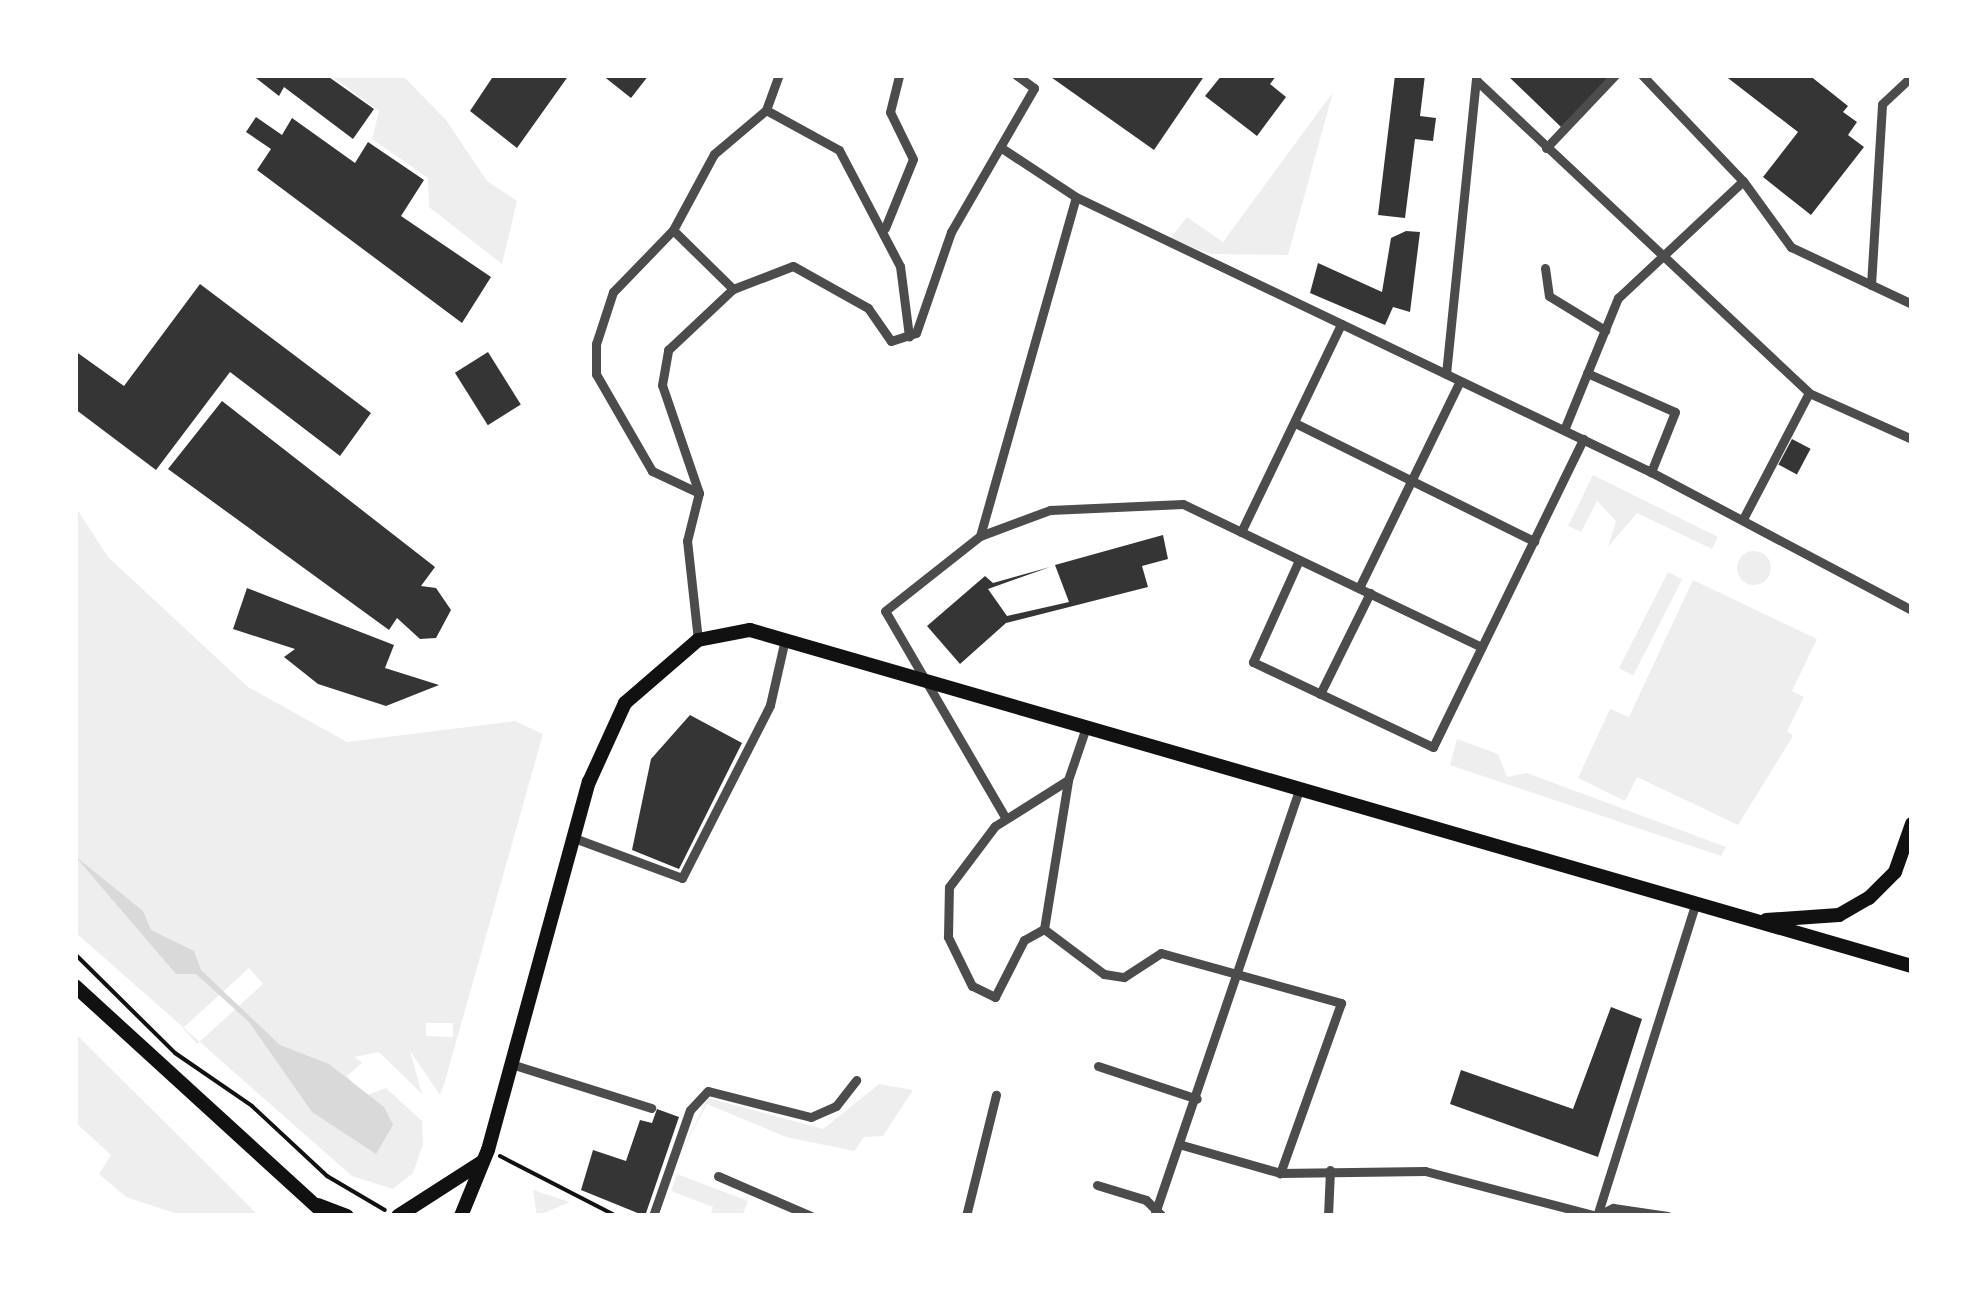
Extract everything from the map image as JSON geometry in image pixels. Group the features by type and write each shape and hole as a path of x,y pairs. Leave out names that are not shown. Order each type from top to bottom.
{"main road":[{"path":"460,1216 486,1156 574,838 625,704 698,640 750,630 912,672 1298,792 1912,966"},
{"path":"1755,921 1850,910 1894,872 1912,824"},
{"path":"75,986 326,1216"},
{"path":"398,1216 486,1156"},
{"path":"312,1203 347,1216"}],"street":[{"path":"699,493 652,471 596,374 612,292 673,230 714,154 766,110 779,75"},
{"path":"885,228 913,159 890,112 900,75"},
{"path":"698,640 686,541 699,493 662,385 668,350 691,320 733,290 793,266 868,308 892,341 909,336 1000,147 1034,88 1016,75"},
{"path":"1546,148 1615,75"},
{"path":"1642,75 1744,181 1791,247 1912,304"},
{"path":"1871,285 1882,104 1907,76"},
{"path":"1476,78 1658,256 1809,394 1912,439"},
{"path":"1446,374 1476,78"},
{"path":"766,110 839,150 885,228 909,336"},
{"path":"1000,147 1076,197 1652,472 1912,610"},
{"path":"1564,430 1618,298 1658,256 1744,181"},
{"path":"980,536 1076,197"},
{"path":"673,230 733,290"},
{"path":"1545,268 1549,296 1605,330"},
{"path":"1241,532 1341,324"},
{"path":"1588,373 1675,412 1652,472"},
{"path":"1359,588 1460,380"},
{"path":"1743,519 1809,394"},
{"path":"1295,423 1534,540"},
{"path":"1299,560 1253,662 1433,748 1583,439"},
{"path":"1005,817 912,672 885,611 980,536 1050,510 1156,501 1241,532 1482,647"},
{"path":"1320,694 1370,594"},
{"path":"574,838 682,878 770,704 786,637"},
{"path":"1044,929 1068,780 1086,727"},
{"path":"1044,929 1024,940 995,997 972,986 948,937 949,887 1005,817 1068,780"},
{"path":"1097,1185 1157,1214 1298,792"},
{"path":"1597,1216 1696,902"},
{"path":"1044,929 1104,974 1124,977 1161,953 1240,969 1341,1003 1280,1173"},
{"path":"511,1064 650,1108"},
{"path":"1098,1066 1197,1099"},
{"path":"653,1216 690,1110 708,1091 811,1117 836,1106 856,1080"},
{"path":"966,1216 996,1095"},
{"path":"1182,1144 1280,1173 1425,1170 1597,1216 1613,1208 1666,1216"},
{"path":"1328,1216 1330,1170"},
{"path":"718,1176 811,1216"}],"path":[{"path":"75,954 175,1053 327,1176 382,1210 413,1209"},
{"path":"486,1156 616,1216"}],"shaded area":[{"path":"330,75 402,75 446,120 487,181 517,201 502,264 429,207 428,178 372,139 379,111"},
{"path":"1333,92 1288,255 1211,254 1170,239 1187,217 1223,242"},
{"path":"1593,475 1718,537 1712,549 1637,513 1608,547 1616,521 1597,501 1581,532 1568,526"},
{"path":"75,506 108,557 248,687 347,742 515,721 543,734 445,1081 413,1173 393,1189 352,1176 200,1042 263,984 249,968 183,1028 75,932","holes":["426,1023 453,1023 453,1037 426,1036","410,1051 440,1095 423,1144 422,1121 386,1088 365,1096 347,1076 362,1063 355,1057 379,1052 422,1094"]},
{"path":"1754,551 1766,556 1771,568 1766,580 1754,585 1742,580 1737,568 1742,556"},
{"path":"1668,572 1682,579 1633,675 1619,668"},
{"path":"1693,580 1817,639 1792,691 1804,697 1787,731 1793,736 1738,825 1637,777 1625,801 1578,778 1610,709 1629,717"},
{"path":"1457,739 1498,754 1507,777 1527,773 1726,847 1721,856 1450,765"},
{"path":"75,856 143,911 151,930 194,951 201,970 280,1045 329,1064 384,1107 393,1125 376,1154 312,1112 249,1022 196,974 176,974"},
{"path":"75,1033 259,1216 184,1216 126,1197 99,1174 111,1155 75,1122"},
{"path":"879,1084 913,1090 883,1136 864,1137 854,1151 786,1137 707,1104 675,1164 708,1098 823,1129"},
{"path":"677,1174 748,1201 742,1216 710,1216 713,1207 671,1191"},
{"path":"533,1190 570,1202 537,1216"}],"building":[{"path":"252,75 326,75 374,109 353,139 284,87 279,96"},
{"path":"494,75 569,75 517,148 470,111"},
{"path":"602,75 649,75 631,98"},
{"path":"1048,75 1205,75 1154,150"},
{"path":"1222,75 1277,75 1270,84 1286,97 1257,136 1205,96"},
{"path":"1395,75 1425,75 1420,116 1436,118 1433,141 1415,139 1405,218 1378,215"},
{"path":"1507,75 1612,75 1561,127"},
{"path":"1724,75 1809,75 1848,106 1843,112 1857,122 1848,135 1864,147 1811,215 1763,177 1798,132"},
{"path":"256,117 282,135 292,118 355,163 368,142 424,180 401,216 491,277 462,323 257,170 271,149 246,132"},
{"path":"1406,231 1420,232 1410,312 1393,307 1385,325 1310,293 1318,263 1382,292 1391,238"},
{"path":"200,284 371,413 340,456 230,372 156,470 75,409 75,351 124,386"},
{"path":"488,352 521,405 488,425 455,373"},
{"path":"222,401 435,567 421,586 436,588 451,610 436,638 420,639 397,618 389,630 168,469"},
{"path":"1792,439 1811,449 1797,474 1778,465"},
{"path":"1163,535 1168,559 1142,566 1148,587 1006,623 960,664 927,626 985,576 993,583 1050,567 988,589 1007,616 1069,602 1055,565"},
{"path":"247,588 394,645 385,668 439,685 386,706 318,684 284,657 295,649 233,629"},
{"path":"690,715 742,743 679,869 632,850 651,759"},
{"path":"1611,1007 1642,1019 1598,1157 1450,1104 1461,1070 1573,1109"},
{"path":"657,1109 679,1117 645,1216 581,1190 593,1150 626,1161 640,1120 652,1123"}]}
